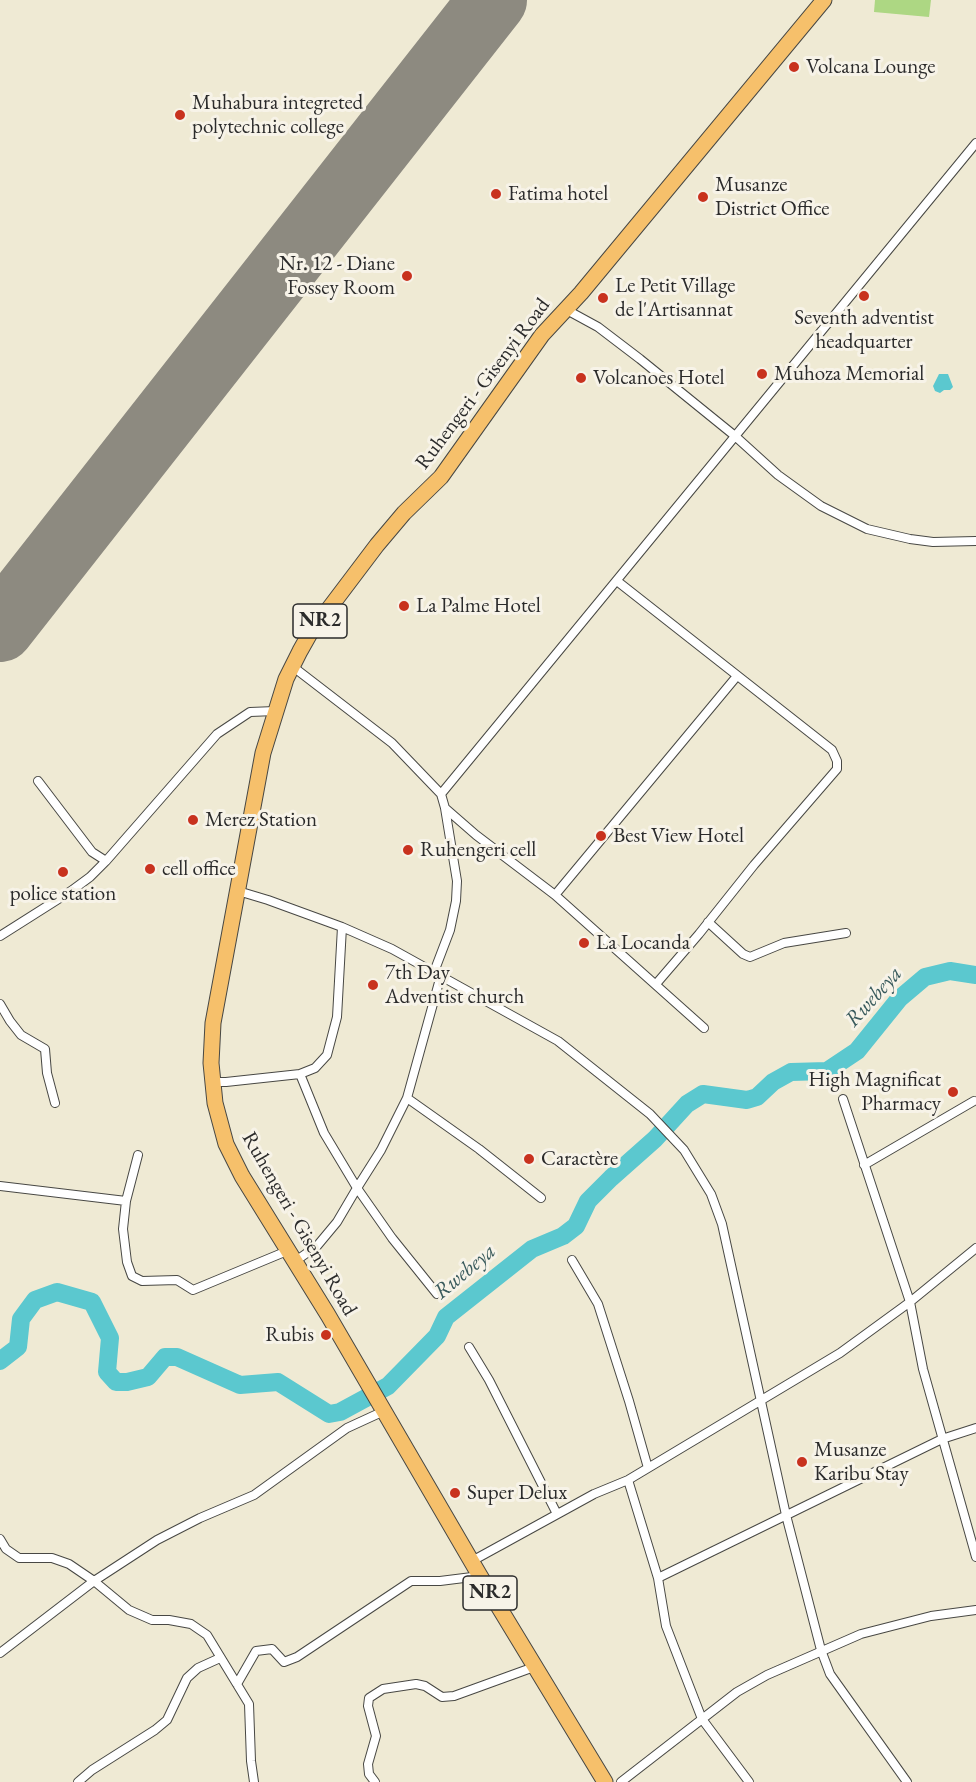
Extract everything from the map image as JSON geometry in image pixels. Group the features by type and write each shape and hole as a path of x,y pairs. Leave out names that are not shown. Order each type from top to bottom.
{"highway":[{"name":"Ruhengeri - Gisenyi Road","path":"381,1407 328,1315 242,1176 226,1144 215,1103 210,1063 213,1023 263,753 274,711 292,666 309,635 377,545 404,513 441,477 521,363 824,0"},
{"name":"NR2","path":"381,1407 534,1667 605,1782"}],"street":[{"path":"441,794 976,143"},
{"path":"565,309 615,339 735,436 778,475 821,506 867,529 909,539 933,542 976,541"},
{"path":"617,581 832,750 837,761 837,769 656,984"},
{"path":"138,1155 126,1201 123,1229 127,1262 132,1276 142,1281 177,1280 193,1290 317,1246 337,1222 381,1150 407,1098 456,902 457,881 445,808 441,794 392,743 292,666"},
{"path":"555,896 737,676"},
{"path":"0,936 90,877 217,734 250,712 274,711"},
{"path":"38,781 92,852 106,861"},
{"path":"445,808 555,896 704,1028"},
{"path":"238,891 342,927 392,948 558,1041 651,1114 684,1150 711,1194 722,1224 786,1515 820,1650 830,1674 907,1782"},
{"path":"708,922 743,954 750,957 784,943 846,933"},
{"path":"213,1082 300,1074 315,1068 327,1055 331,1047 337,1017 342,927"},
{"path":"0,1004 10,1022 21,1035 45,1049 47,1073 55,1103"},
{"path":"300,1074 324,1133 357,1188 392,1238 437,1294"},
{"path":"407,1098 479,1149 541,1198"},
{"path":"843,1098 910,1302 923,1369 976,1557"},
{"path":"864,1165 974,1101"},
{"path":"0,1186 126,1201"},
{"path":"472,1561 594,1494 628,1480 840,1353 910,1302 976,1248"},
{"path":"573,1260 598,1304 630,1401 648,1468"},
{"path":"469,1347 489,1380 556,1514"},
{"path":"0,1653 94,1581 157,1540 200,1518 254,1495 347,1428 381,1407"},
{"path":"658,1578 883,1470 942,1439 976,1428"},
{"path":"628,1480 658,1578 666,1626 702,1719 749,1782"},
{"path":"0,1539 6,1549 20,1558 52,1558 69,1564 129,1610 152,1620 191,1624 207,1635 249,1704 254,1782"},
{"path":"237,1684 256,1651 272,1649 284,1662 297,1657 411,1581 440,1581 480,1576"},
{"path":"621,1782 738,1692 767,1675 861,1634 931,1616 976,1610"},
{"path":"78,1782 92,1770 155,1731 168,1720 187,1678 198,1668 220,1658"},
{"path":"375,1782 369,1774 368,1764 376,1736 368,1706 369,1698 383,1689 416,1684 425,1686 442,1697 454,1696 534,1667"}],"green space":[{"path":"875,0 931,0 929,17 874,12"}],"water":[{"path":"939,374 948,374 953,387 950,390 940,393 935,391 933,386"}],"waterway":[{"name":"Rwebeya","path":"0,1361 18,1347 21,1319 35,1300 57,1292 92,1302 110,1338 107,1372 116,1382 148,1377 165,1357 177,1357 240,1385 278,1382 329,1414 340,1412 388,1386 437,1336 446,1317 532,1249 563,1236 576,1226 588,1201 655,1139 687,1104 703,1094 747,1100 757,1097 773,1082 791,1072 827,1071 857,1051 899,999 925,977 950,971 976,975"}],"runway":[{"path":"0,628 493,0"}],"place":[{"name":"Volcana Lounge","path":"794,67"},
{"name":"Muhabura integreted polytechnic college","path":"180,115"},
{"name":"Fatima hotel","path":"496,194"},
{"name":"Musanze District Office","path":"703,197"},
{"name":"Nr. 12 - Diane Fossey Room","path":"407,276"},
{"name":"Seventh adventist headquarter","path":"864,296"},
{"name":"Le Petit Village de l'Artisannat","path":"603,298"},
{"name":"Muhoza Memorial","path":"762,374"},
{"name":"Volcanoes Hotel","path":"581,378"},
{"name":"La Palme Hotel","path":"404,606"},
{"name":"Merez Station","path":"193,820"},
{"name":"Best View Hotel","path":"601,836"},
{"name":"Ruhengeri cell","path":"408,850"},
{"name":"cell office","path":"150,869"},
{"name":"police station","path":"63,872"},
{"name":"La Locanda","path":"584,943"},
{"name":"7th Day Adventist church","path":"373,985"},
{"name":"High Magnificat Pharmacy","path":"953,1092"},
{"name":"Caractère","path":"529,1159"},
{"name":"Rubis","path":"326,1335"},
{"name":"Musanze Karibu Stay","path":"802,1462"},
{"name":"Super Delux","path":"455,1493"}]}
